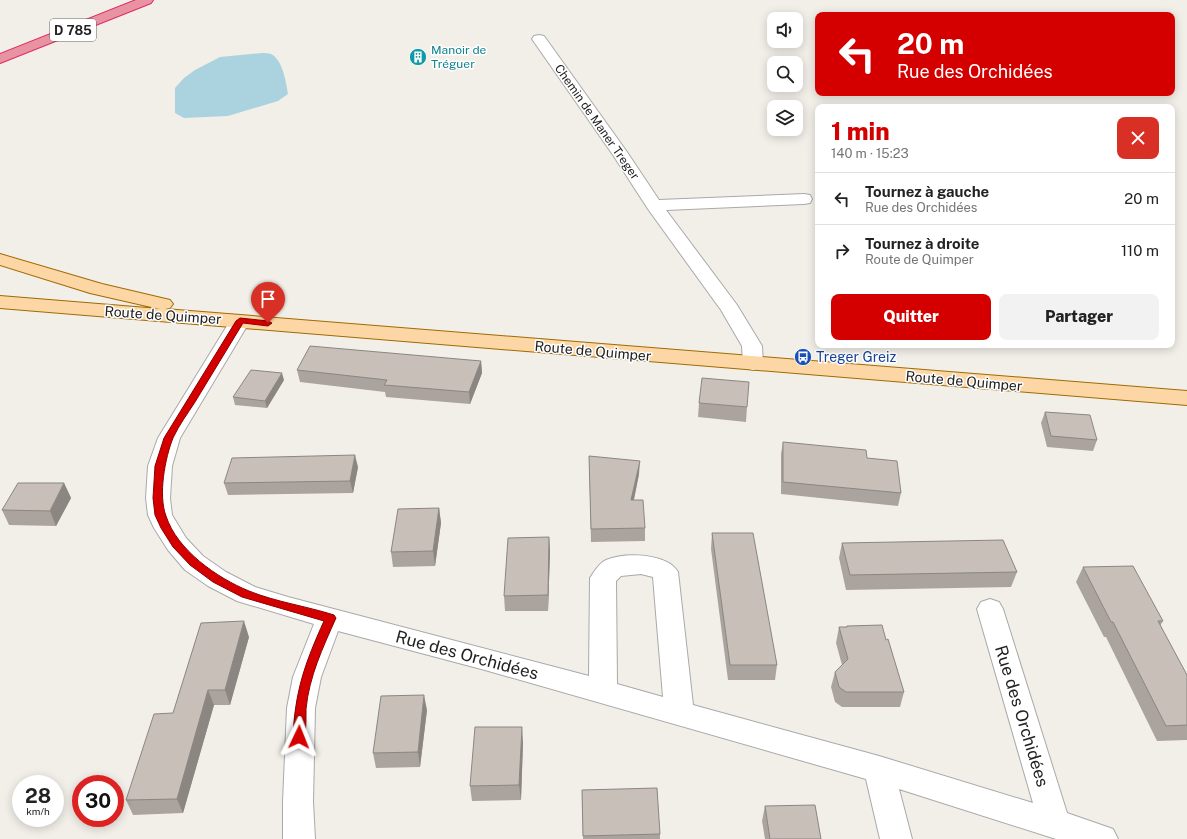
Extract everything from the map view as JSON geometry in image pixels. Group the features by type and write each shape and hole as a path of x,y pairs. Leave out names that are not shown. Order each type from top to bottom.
{"highway":[{"name":"D 785","path":"86,11 115,0"},
{"name":"D 785","path":"0,59 147,0"}],"main road":[{"path":"0,259 97,289 240,321"},
{"name":"Route de Quimper","path":"0,302 1187,398"}],"street":[{"name":"Chemin de Maner Treger","path":"539,39 743,330 752,346 753,364"},
{"path":"654,205 804,199"},
{"name":"Rue des Orchidées","path":"240,321 169,438 160,466 158,498 160,515 166,528 177,544 194,562 216,579 246,594 330,618 486,659 603,693 879,769 1102,839"},
{"path":"603,693 603,578 614,567 640,565 660,568 665,572 679,713"},
{"name":"Rue des Orchidées","path":"990,609 1017,695 1054,823"},
{"path":"300,839 298,802 300,708 307,677 315,653 330,618"},
{"path":"879,769 896,839"}],"water":[{"path":"262,53 270,54 275,57 283,72 288,94 278,101 228,116 184,118 175,113 175,88 184,78 195,70 220,57"}],"building":[{"path":"310,346 481,361 469,392 384,385 387,380 297,370"},
{"path":"251,370 282,373 265,401 233,397"},
{"path":"702,378 749,382 747,407 699,403"},
{"path":"1045,412 1090,415 1097,440 1051,436"},
{"path":"783,442 866,450 867,458 897,461 901,493 783,482"},
{"path":"355,455 350,481 224,483 232,458"},
{"path":"589,456 640,461 631,500 643,500 645,528 591,529"},
{"path":"18,483 64,483 50,511 2,510"},
{"path":"439,508 433,551 391,552 398,509"},
{"path":"712,533 753,533 777,665 730,665"},
{"path":"549,537 548,595 504,596 508,538"},
{"path":"1003,540 1017,572 850,575 842,543"},
{"path":"1133,566 1163,621 1158,621 1187,675 1187,725 1166,726 1083,567"},
{"path":"244,621 225,690 208,690 177,799 126,800 154,714 173,713 201,623"},
{"path":"882,625 886,640 888,639 904,692 846,692 839,687 835,672 848,659 839,627"},
{"path":"424,695 418,752 373,753 381,696"},
{"path":"475,727 522,727 519,785 470,786"},
{"path":"657,788 660,834 583,836 582,790"},
{"path":"815,805 821,839 770,839 765,806"}],"place":[{"name":"Manoir de Tréguer","path":"418,57"},
{"name":"Treger Greiz","path":"803,357"}],"route":[{"path":"268,323 240,321 169,438 160,466 158,498 160,515 166,528 177,544 194,562 216,579 246,594 330,618 315,653 307,677 300,708 299,737"}]}
